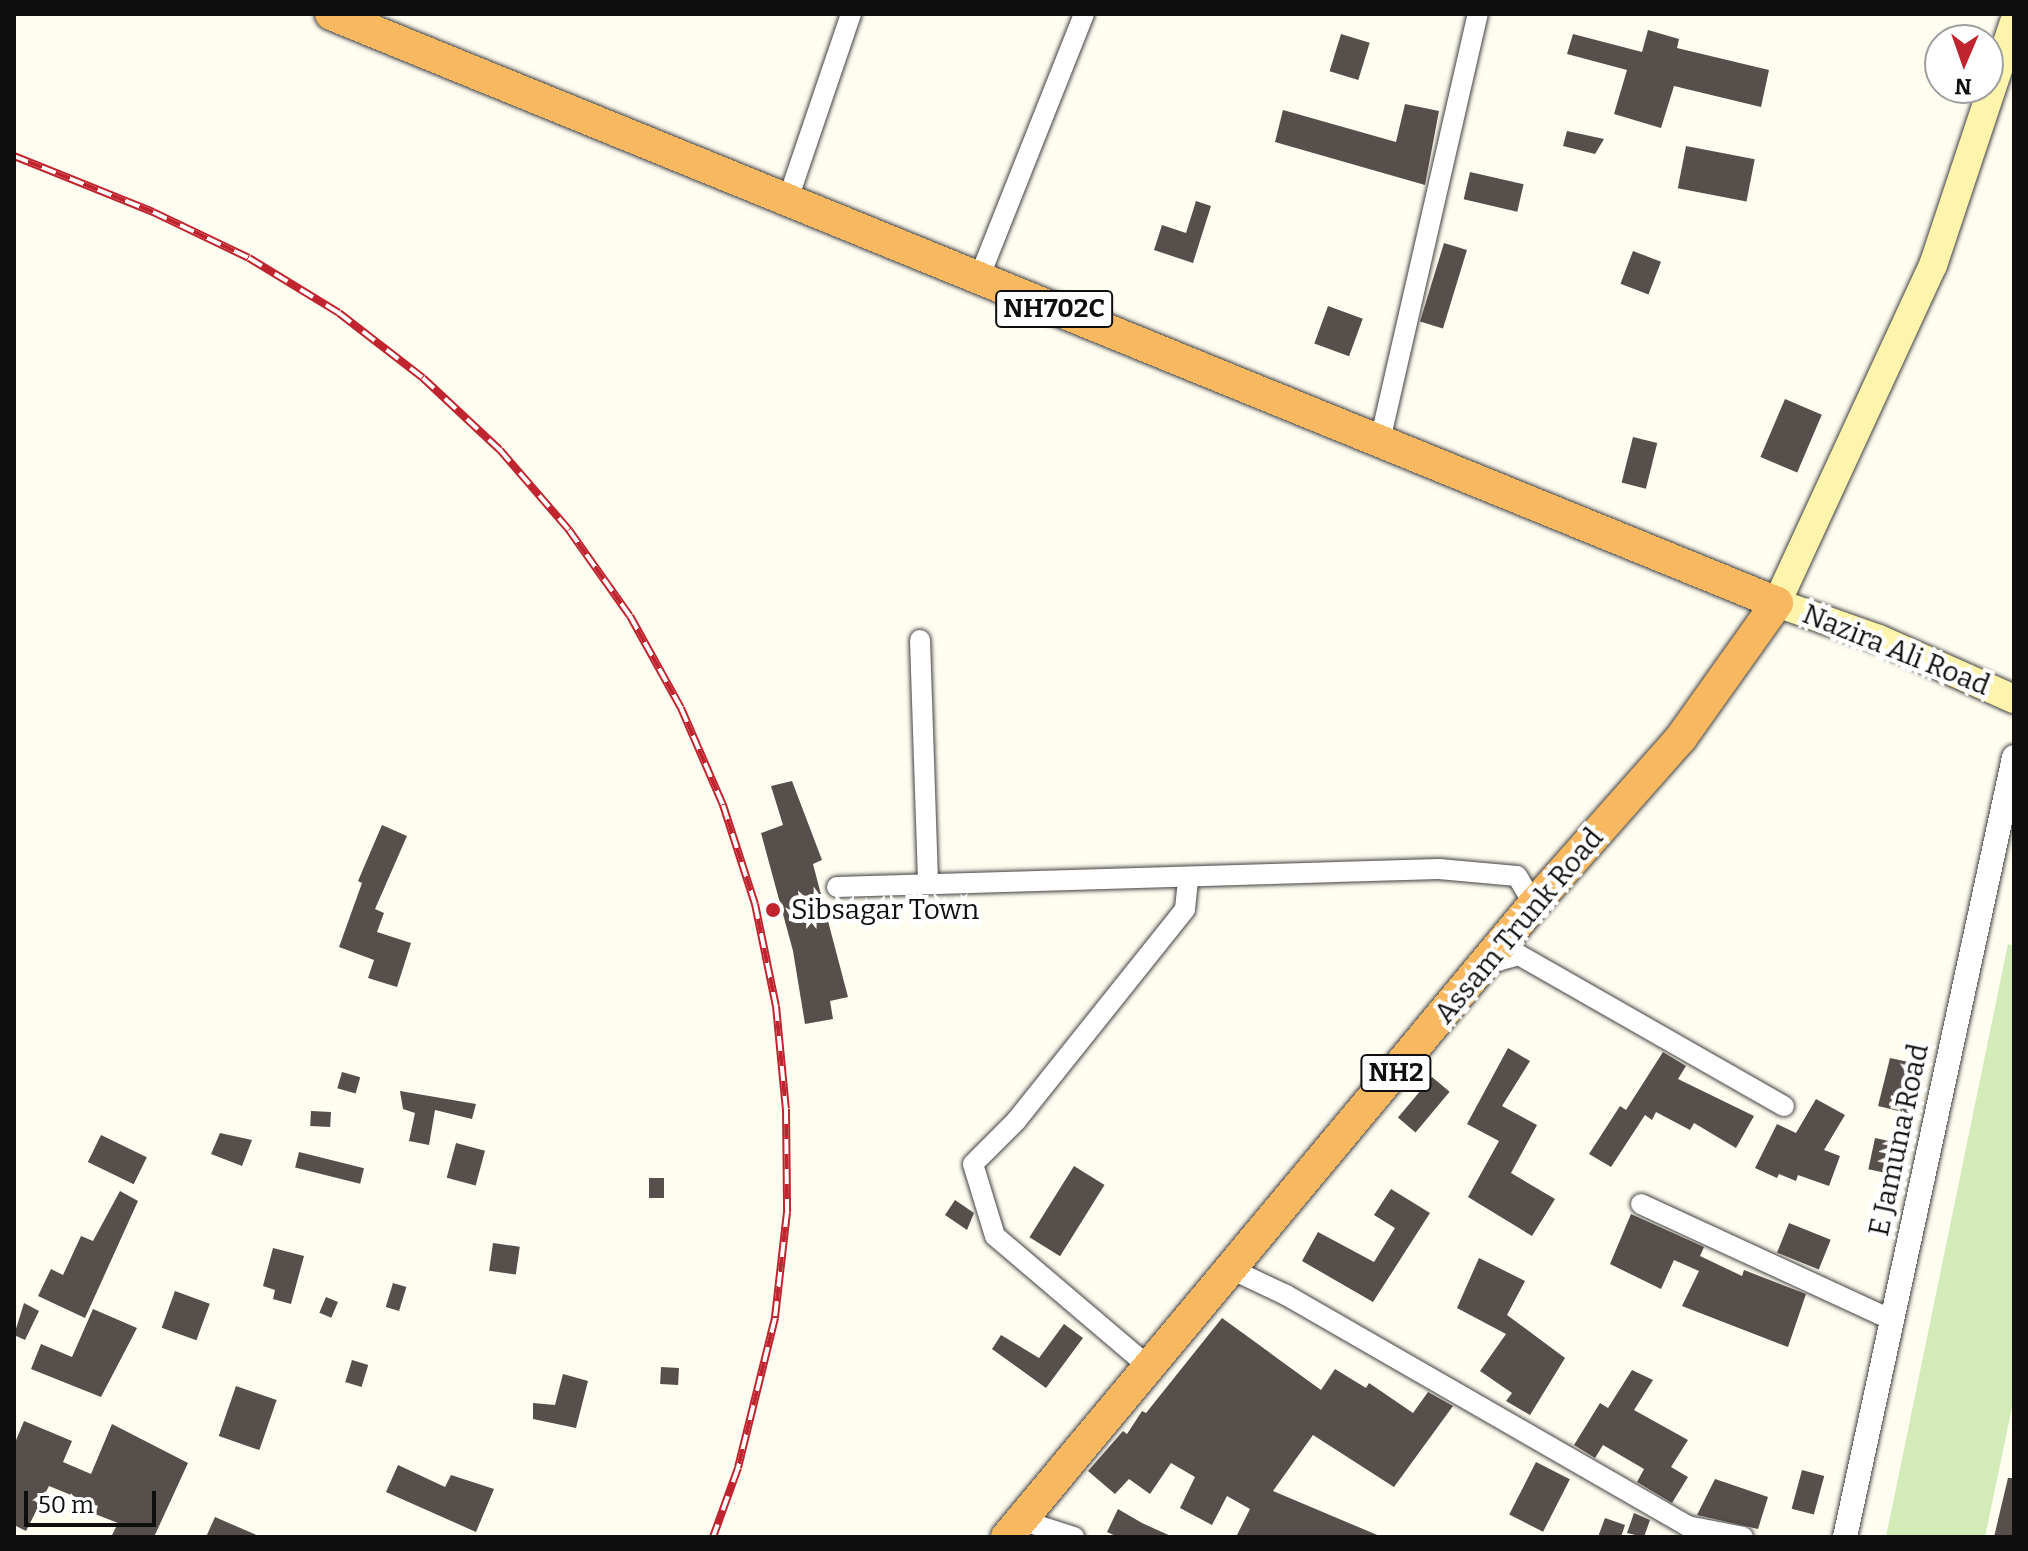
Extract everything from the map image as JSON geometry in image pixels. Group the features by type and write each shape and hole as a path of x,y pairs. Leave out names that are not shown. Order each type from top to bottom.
{"highway":[{"name":"NH702C","path":"331,14 1379,445 1777,603"},
{"name":"Assam Trunk Road","path":"1014,1528 1534,904 1681,738 1777,603"}],"main road":[{"path":"1777,603 1933,265 2014,22"},
{"name":"Nazira Ali Road","path":"1777,603 1879,639 2014,699"}],"street":[{"path":"787,202 851,14"},
{"path":"979,278 1084,14"},
{"path":"1379,445 1478,14"},
{"path":"920,640 928,883"},
{"name":"E Jamuna Road","path":"1845,1537 2014,757"},
{"path":"837,887 1439,869 1517,876 1534,904"},
{"path":"1149,1367 995,1236 973,1164 1016,1121 1185,909 1188,878"},
{"path":"1486,964 1519,955 1784,1106"},
{"path":"1641,1204 1675,1215 1815,1288 1892,1320"},
{"path":"1231,1269 1286,1295 1687,1526 1743,1537"},
{"path":"1014,1528 1074,1537"}],"green space":[{"path":"2008,944 2014,946 2014,1398 1985,1537 1886,1537"}],"building":[{"path":"1648,30 1679,39 1677,48 1769,70 1761,107 1674,86 1661,128 1614,114 1627,70 1567,54 1573,34 1642,52"},
{"path":"1341,34 1370,43 1358,80 1330,71"},
{"path":"1405,104 1439,111 1425,185 1275,142 1283,110 1396,142"},
{"path":"1567,131 1604,139 1595,154 1563,146"},
{"path":"1686,146 1755,159 1747,202 1678,188"},
{"path":"1470,172 1524,184 1517,212 1464,199"},
{"path":"1196,201 1211,206 1193,263 1154,250 1162,225 1186,233"},
{"path":"1444,243 1467,250 1443,328 1420,321"},
{"path":"1633,251 1661,262 1648,294 1620,284"},
{"path":"1328,306 1363,319 1349,356 1314,344"},
{"path":"1785,399 1822,415 1797,473 1760,457"},
{"path":"1633,437 1657,443 1646,489 1622,483"},
{"path":"792,781 822,860 813,864 848,997 830,1001 833,1019 805,1024 793,951 761,833 783,825 771,786"},
{"path":"382,825 407,836 375,909 384,913 377,932 411,943 397,987 368,978 374,960 339,947 362,883 358,881"},
{"path":"1508,1048 1530,1061 1502,1106 1537,1125 1511,1173 1555,1199 1532,1236 1468,1197 1499,1141 1467,1124"},
{"path":"1663,1052 1686,1066 1678,1079 1754,1116 1736,1148 1694,1123 1690,1130 1656,1112 1652,1120 1645,1115 1611,1167 1589,1154 1620,1106 1626,1110"},
{"path":"1890,1058 1913,1063 1908,1085 1920,1087 1915,1115 1878,1106"},
{"path":"342,1072 360,1077 356,1094 337,1088"},
{"path":"1432,1077 1450,1092 1416,1132 1398,1118"},
{"path":"400,1091 476,1104 472,1119 435,1110 429,1145 409,1141 415,1113 403,1109"},
{"path":"1816,1099 1845,1115 1824,1150 1840,1156 1829,1186 1798,1175 1796,1181 1779,1174 1777,1178 1755,1168 1777,1124 1796,1133"},
{"path":"311,1111 331,1112 330,1127 310,1126"},
{"path":"220,1133 252,1140 242,1166 211,1154"},
{"path":"101,1135 147,1157 134,1184 88,1162"},
{"path":"1875,1138 1898,1143 1892,1174 1868,1169"},
{"path":"456,1143 485,1151 476,1186 447,1178"},
{"path":"299,1152 364,1168 360,1184 295,1168"},
{"path":"1074,1166 1105,1185 1060,1256 1029,1237"},
{"path":"649,1178 664,1178 664,1198 649,1198"},
{"path":"1391,1189 1430,1213 1373,1302 1302,1261 1318,1232 1374,1262 1395,1228 1374,1215"},
{"path":"120,1191 138,1201 85,1318 38,1296 51,1269 63,1275 81,1236 93,1241"},
{"path":"955,1200 974,1213 967,1230 945,1215"},
{"path":"1631,1214 1704,1247 1700,1256 1742,1276 1744,1270 1806,1294 1788,1347 1682,1306 1699,1271 1674,1260 1661,1289 1610,1264"},
{"path":"1789,1223 1831,1240 1819,1270 1777,1253"},
{"path":"493,1243 520,1247 516,1274 489,1271"},
{"path":"273,1248 304,1256 291,1304 273,1299 275,1290 263,1286"},
{"path":"1479,1258 1525,1281 1507,1315 1565,1358 1530,1415 1506,1401 1512,1393 1480,1371 1506,1334 1457,1308"},
{"path":"393,1283 406,1287 399,1311 386,1307"},
{"path":"175,1291 210,1304 196,1340 162,1328"},
{"path":"326,1297 338,1302 331,1318 319,1313"},
{"path":"24,1303 39,1311 25,1340 14,1335"},
{"path":"93,1309 137,1328 101,1397 31,1369 41,1344 72,1357"},
{"path":"1222,1318 1321,1390 1335,1369 1366,1388 1369,1383 1413,1413 1428,1392 1453,1406 1394,1487 1313,1435 1273,1491 1382,1537 1236,1537 1250,1509 1227,1496 1212,1525 1180,1508 1195,1477 1171,1463 1150,1494 1129,1479 1115,1494 1088,1471 1123,1431 1127,1434 1142,1411 1146,1413"},
{"path":"1064,1324 1083,1338 1046,1388 992,1349 1001,1335 1039,1358"},
{"path":"352,1360 368,1365 362,1387 345,1382"},
{"path":"661,1367 679,1368 678,1385 660,1384"},
{"path":"1632,1370 1653,1380 1634,1410 1688,1440 1671,1467 1688,1477 1672,1503 1637,1482 1644,1469 1603,1445 1595,1458 1574,1445 1600,1403 1608,1408"},
{"path":"563,1374 588,1381 576,1428 533,1419 533,1403 555,1405"},
{"path":"236,1386 277,1400 259,1450 219,1436"},
{"path":"24,1421 72,1441 63,1462 91,1474 112,1424 188,1463 154,1537 111,1537 118,1523 95,1514 98,1506 49,1486 26,1531 14,1525 14,1445"},
{"path":"1536,1462 1570,1479 1543,1532 1509,1515"},
{"path":"398,1465 445,1487 451,1475 494,1489 476,1532 386,1492"},
{"path":"1802,1470 1824,1476 1814,1515 1792,1509"},
{"path":"2008,1478 2014,1478 2014,1537 1994,1537"},
{"path":"1715,1479 1768,1497 1758,1529 1697,1515"},
{"path":"1118,1509 1173,1537 1118,1537 1107,1532"},
{"path":"1634,1513 1650,1520 1644,1537 1627,1533"},
{"path":"215,1517 261,1537 206,1537"},
{"path":"1605,1518 1625,1525 1621,1537 1598,1537"}],"railway":[{"path":"14,156 153,212 249,258 339,313 423,378 500,450 569,530 630,616 681,708 723,805 755,904 776,1006 786,1109 787,1212 775,1318 738,1468 713,1537"}],"place":[{"name":"Sibsagar Town","path":"773,910"}]}
